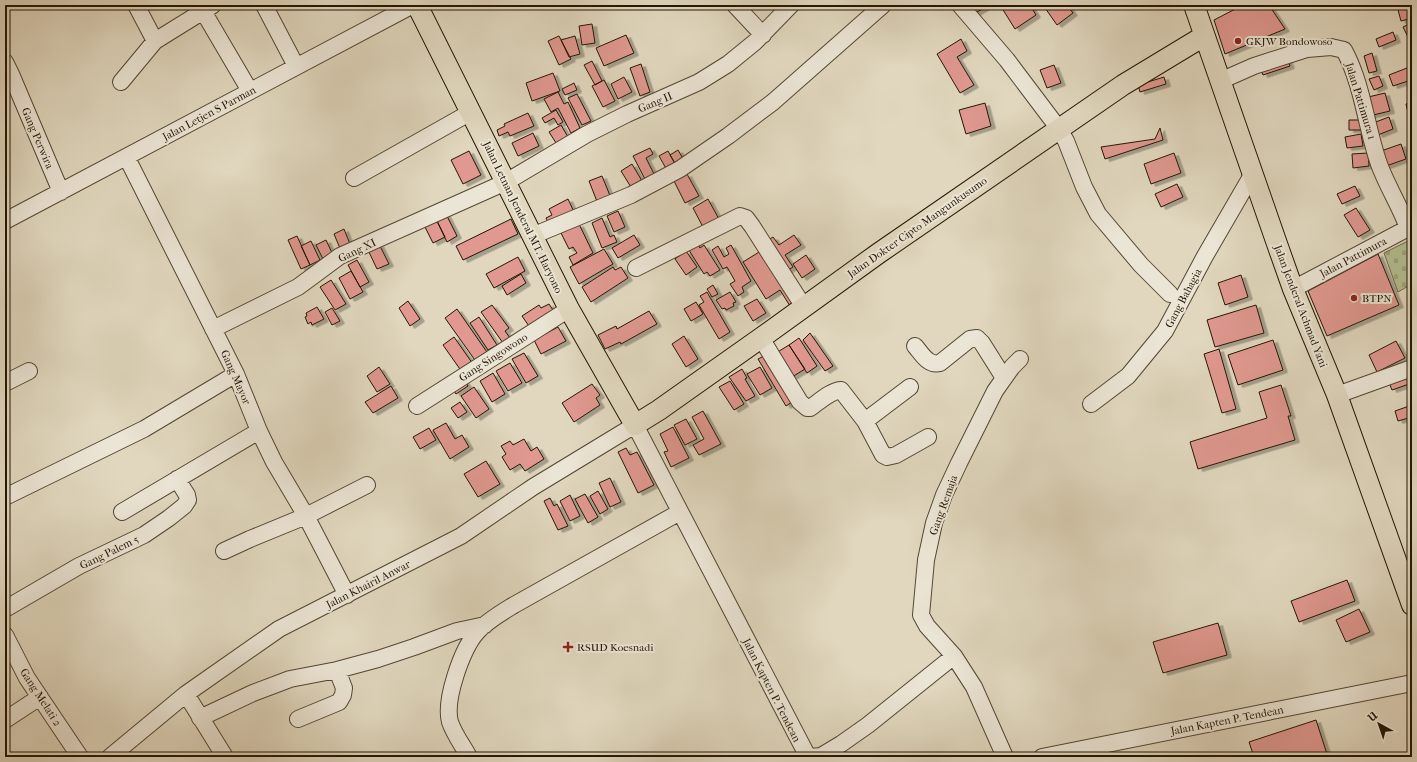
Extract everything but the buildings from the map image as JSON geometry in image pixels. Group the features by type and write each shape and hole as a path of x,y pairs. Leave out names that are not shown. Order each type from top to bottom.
{"main road":[{"name":"Jalan Letnan Jenderal MT. Haryono","path":"417,5 569,309 635,425"},
{"name":"Jalan Jenderal Achmad Yani","path":"1194,5 1293,289 1337,395 1412,605"},
{"name":"Jalan Dokter Cipto Mangunkusumo","path":"635,425 659,410 1123,85 1204,36"}],"street":[{"path":"136,5 155,41"},
{"path":"264,5 296,66"},
{"name":"Jalan Letjen S Parman","path":"5,221 127,158 296,66 413,5"},
{"path":"735,5 763,35"},
{"name":"Gang II","path":"506,182 587,134 627,114 699,82 728,64 763,35 791,5"},
{"path":"532,236 631,195 680,169 728,136 773,102 883,5"},
{"path":"960,5 1007,60 1059,129 1068,145 1084,188 1098,214 1141,264 1170,294"},
{"path":"121,82 155,41 208,8 250,91"},
{"name":"Jalan Pattimura 1","path":"1220,81 1254,66 1307,50 1331,48 1344,50 1349,59 1360,90 1379,165 1410,227"},
{"name":"Gang Perwira","path":"5,62 61,192"},
{"path":"354,178 471,112"},
{"name":"Gang Mayor","path":"127,158 236,374 259,431 274,462 306,516 347,595"},
{"name":"Gang XI","path":"213,329 298,287 340,256 506,182"},
{"name":"Gang Bahagia","path":"1091,404 1128,376 1165,331 1205,256 1255,183"},
{"path":"636,268 740,216 746,218 752,226 804,307"},
{"name":"Jalan Pattimura","path":"1293,289 1410,227"},
{"name":"Gang Singowono","path":"417,406 569,309"},
{"path":"761,338 804,407 810,408 841,390 865,421 883,455 886,457 896,455 928,437"},
{"path":"915,346 931,363 936,364 970,340 977,338 982,343 1004,378"},
{"name":"Gang Remaja","path":"954,656 927,626 921,615 926,560 934,523 944,495 975,429 1004,378 1020,359"},
{"path":"1337,395 1412,368"},
{"path":"5,383 29,371"},
{"path":"5,497 144,429 236,374"},
{"path":"865,421 910,387"},
{"name":"Jalan Kapten P. Tendean","path":"635,425 802,747 809,757 821,756 868,725 954,656"},
{"name":"Jalan Khairil Anwar","path":"116,755 186,694 279,629 461,536 533,487 635,425"},
{"path":"122,512 259,431"},
{"name":"Gang Palem 5","path":"5,609 79,566 144,534 169,518 184,506 188,500 177,479"},
{"path":"224,551 306,516 367,485"},
{"path":"469,757 450,722 449,698 467,647 476,633 514,605 680,512"},
{"path":"200,718 253,693 290,679 337,670 378,659 457,631 485,625"},
{"name":"Gang Melati 2","path":"5,635 27,678 80,757"},
{"path":"954,656 974,687 1005,757"},
{"path":"298,719 339,702 343,695 344,688 337,670"},
{"name":"Jalan Kapten P. Tendean","path":"1042,757 1412,683"},
{"path":"186,694 225,757"},
{"path":"5,720 40,697"}],"green space":[{"path":"1412,239 1412,284 1398,292 1384,253"}],"place":[{"name":"GKJW Bondowoso","path":"1238,41"},
{"name":"BTPN","path":"1354,298"},
{"name":"RSUD Koesnadi","path":"568,647"}]}
